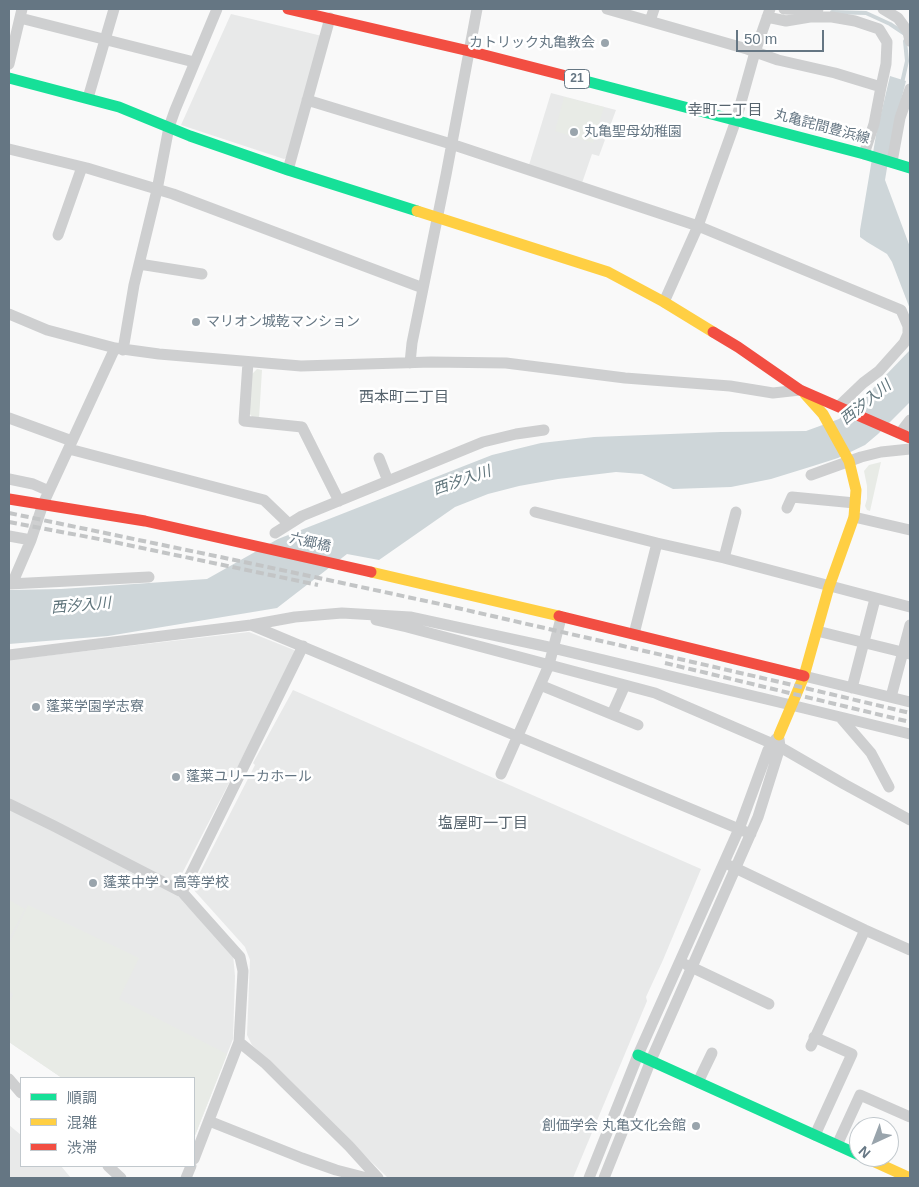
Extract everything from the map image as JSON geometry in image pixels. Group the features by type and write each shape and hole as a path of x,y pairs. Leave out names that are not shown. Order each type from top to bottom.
{"street":[{"path":"88,98 114,9"},
{"path":"149,577 10,584 31,540 43,504 70,445 119,349 157,190 171,118 217,9"},
{"name":"丸亀詫間豊浜線","path":"288,9 469,51 736,120 910,168"},
{"path":"410,363 477,9"},
{"path":"606,9 747,49 778,60 835,73 881,87"},
{"path":"650,22 654,9"},
{"path":"784,9 818,9"},
{"path":"883,9 898,18 908,32 910,41"},
{"path":"9,64 21,13 105,39 194,62"},
{"path":"664,302 698,226 736,120 755,52 769,13 786,21 810,17 832,17 855,21 879,29 888,42 886,64 874,124 864,154"},
{"path":"288,170 330,18"},
{"path":"9,78 119,107 190,136 288,170 608,272 664,302 738,347 800,390 823,414 848,459 856,490 854,517 829,587 804,676 777,742 758,818 651,1060 604,1178"},
{"path":"892,162 900,118 910,93"},
{"path":"307,100 451,144 698,226 901,310 908,326 908,334 904,343 879,371 862,383 841,407"},
{"path":"9,149 82,167 173,194 423,288"},
{"path":"58,235 82,167"},
{"path":"139,264 202,274"},
{"path":"9,314 47,330 119,349 159,354 301,366 431,362 506,363 625,378 730,386 773,393 800,390 901,434 910,420"},
{"path":"248,362 244,421 302,427 339,501"},
{"path":"9,418 70,445 264,500 289,524"},
{"path":"275,533 302,516 483,442 544,430"},
{"path":"811,475 848,459 881,452 910,449"},
{"path":"379,458 388,481"},
{"path":"9,479 33,484 50,491"},
{"path":"787,508 792,497 855,503"},
{"name":"六郷橋","path":"9,499 145,521 264,547 804,676"},
{"path":"535,512 724,558 910,608"},
{"path":"724,558 736,512"},
{"path":"854,517 910,530"},
{"path":"9,536 31,540"},
{"path":"634,634 657,542"},
{"path":"852,688 875,599"},
{"path":"342,612 407,627 655,693 777,742 844,784 910,820"},
{"path":"9,655 251,626 295,617 342,612 410,617 553,648 910,734"},
{"path":"501,774 549,665 560,618"},
{"path":"891,697 907,653 910,625"},
{"path":"251,626 303,646 751,834"},
{"path":"817,632 907,653"},
{"path":"182,892 303,646"},
{"path":"804,676 910,702"},
{"path":"540,685 638,725"},
{"path":"612,714 625,685"},
{"path":"840,717 871,753 889,787"},
{"path":"588,1178 638,1054 739,829 768,750 777,742"},
{"path":"9,804 182,892 240,957 243,971 239,1042 195,1156"},
{"path":"724,863 910,950"},
{"path":"815,1135 852,1054 813,1042 865,930"},
{"path":"679,961 768,1004"},
{"path":"239,1042 266,1064 349,1146 378,1178"},
{"path":"698,1082 712,1053"},
{"path":"638,1054 849,1150"},
{"path":"9,1079 20,1092"},
{"path":"837,1145 860,1095 910,1117"},
{"path":"209,1121 302,1158 367,1178"},
{"path":"109,1167 120,1178"},
{"path":"886,1167 910,1178"}],"shaded area":[{"path":"231,14 322,36 288,157 284,159 181,125"},
{"name":"丸亀聖母幼稚園","path":"551,93 616,110 599,156 592,154 582,183 529,165"},
{"path":"564,97 604,107 593,143 555,131"},
{"path":"257,369 262,370 259,419 253,418 249,413 252,374"},
{"path":"881,462 870,511 865,506 867,486 864,471 869,465"},
{"name":"蓬莱中学・高等学校","path":"249,632 294,650 296,654 173,891 233,954 235,976 233,1039 195,1135 195,1077 61,1077 9,1042 9,660"},
{"path":"293,690 701,869 646,997 647,1001 573,1178 388,1178 252,1045 247,1035 250,960 245,947 192,888 255,765 253,763"},
{"path":"9,900 25,909 9,939"},
{"path":"28,905 139,958 119,999 227,1054 195,1135 195,1077 61,1077 9,1042 9,1003 13,994 9,991 9,944"},
{"path":"9,1125 20,1134 20,1167 62,1167 71,1178 9,1178"}],"water":[{"path":"890,76 906,81 893,132 885,180 910,247 910,309 892,262 887,254 860,237 876,135"},
{"name":"西汐入川","path":"910,350 910,402 865,445 838,458 771,479 731,487 673,489 642,474 616,472 519,486 488,494 455,507 379,560 347,554 277,608 108,636 9,644 9,590 61,589 207,579 278,539 492,455 541,443 594,437 806,431 839,419 860,402"}],"waterway":[{"path":"832,12 866,13 890,24 905,34"},
{"path":"902,83 907,61 905,41"}],"railway":[{"path":"9,513 440,604 910,713"},
{"path":"9,522 318,585"},
{"path":"665,663 910,722"}],"traffic: fast":[{"path":"9,78 119,107 190,136 288,170 417,211"},
{"path":"574,78 864,154 910,168"},
{"path":"638,1055 849,1150"}],"traffic: slow":[{"path":"417,211 608,272 664,302 713,332"},
{"path":"779,735 804,676 829,587 854,517 856,490 849,461 823,414 805,394"},
{"path":"371,572 559,616"},
{"path":"886,1167 910,1178"}],"traffic: jam":[{"path":"288,9 469,51 574,78"},
{"path":"713,332 800,390 910,438"},
{"path":"9,499 145,521 371,572"},
{"path":"559,616 804,676"}],"place":[{"name":"カトリック丸亀教会","path":"605,43"},
{"name":"丸亀聖母幼稚園","path":"574,132"},
{"name":"マリオン城乾マンション","path":"196,322"},
{"name":"蓬莱学園学志寮","path":"36,707"},
{"name":"蓬莱ユリーカホール","path":"176,777"},
{"name":"蓬莱中学・高等学校","path":"93,883"},
{"name":"創価学会 丸亀文化会館","path":"696,1126"}],"district":[{"name":"幸町二丁目","path":"725,111"},
{"name":"西本町二丁目","path":"404,398"},
{"name":"塩屋町一丁目","path":"483,824"}]}
